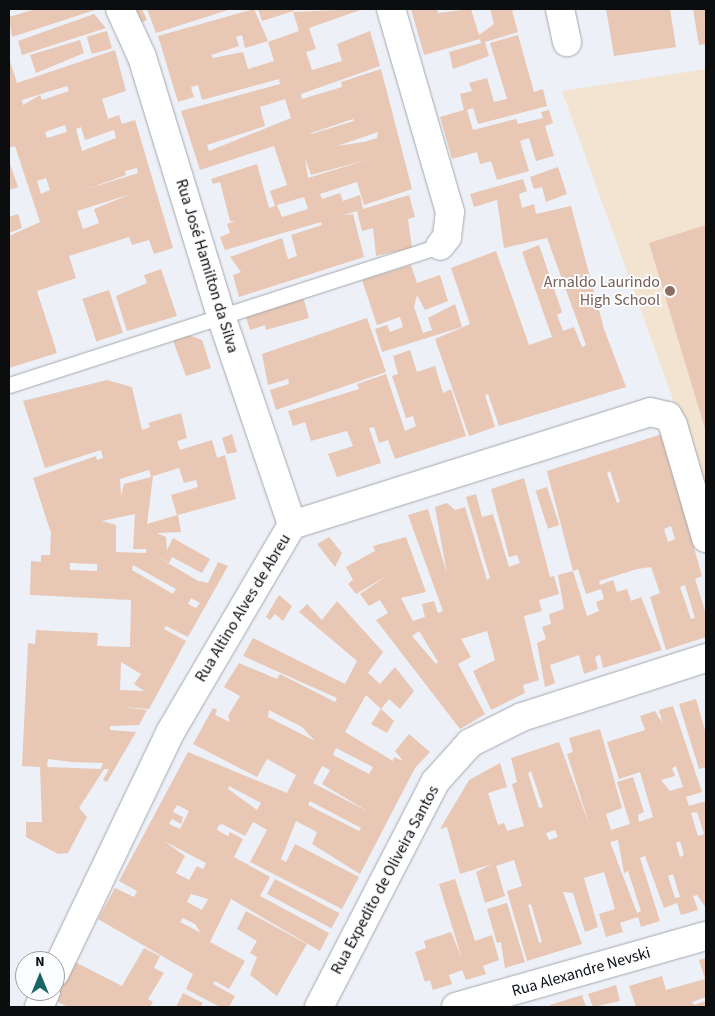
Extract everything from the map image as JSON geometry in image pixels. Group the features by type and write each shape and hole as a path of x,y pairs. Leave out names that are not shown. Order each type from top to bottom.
{"street":[{"name":"Rua José Hamilton da Silva","path":"120,9 142,57 221,316 292,525"},
{"path":"391,9 450,212 448,237 440,246"},
{"path":"560,9 567,42"},
{"name":"Rua Altino Alves de Abreu","path":"65,952 171,731 292,525 650,412 668,416 673,425 706,538"},
{"name":"Rua Expedito de Oliveira Santos","path":"319,1007 435,782 470,743 522,717 706,658"},
{"name":"Rua Alexandre Nevski","path":"456,1007 706,936"}],"lane":[{"path":"9,385 440,246"}],"shaded area":[{"name":"Arnaldo Laurindo High School","path":"706,69 706,491 562,91"}],"building":[{"path":"36,9 98,9 12,37 9,17"},
{"path":"134,9 142,9 147,20 140,23"},
{"path":"147,9 231,9 156,33"},
{"path":"254,9 268,41 245,48 242,35 236,37 239,46 211,55 213,58 243,52 248,69 274,61 268,42 299,31 293,12 363,9 309,28 316,49 306,52 312,70 342,61 337,44 370,31 380,66 301,94 302,99 342,87 341,82 381,69 412,189 364,205 357,182 320,194 322,199 340,193 343,201 360,195 363,209 409,195 415,217 408,219 412,248 376,256 373,228 362,231 357,211 343,215 353,214 364,257 239,297 233,275 241,272 230,257 282,238 288,259 297,256 291,235 322,225 321,222 225,250 220,237 230,233 227,224 235,221 230,221 220,182 213,184 211,179 257,164 269,208 275,206 270,191 287,185 274,146 200,170 181,111 280,84 279,79 202,100 198,85 191,87 194,97 178,102 158,36","holes":["285,99 291,118 209,151 207,145 265,126 260,107","353,119 354,121 311,134","378,132 377,138 337,146","305,158 311,175 370,159 308,178","304,197 308,209 282,217 277,205"]},
{"path":"258,9 293,9 294,11 262,21"},
{"path":"411,9 437,9 438,13 471,9 479,35 494,24 490,9 517,9 512,11 518,32 485,42 489,56 453,69 449,52 481,43 480,39 424,55"},
{"path":"606,9 670,9 676,47 614,56"},
{"path":"693,9 706,9 706,44 699,45"},
{"path":"94,14 106,28 22,55 18,41"},
{"path":"107,31 112,48 92,54 87,37"},
{"path":"518,35 534,92 543,89 547,106 478,124 473,108 467,110 473,130 516,119 518,124 543,118 541,112 549,110 553,123 545,126 554,156 536,161 529,138 520,141 529,171 497,180 491,161 480,164 477,152 452,159 440,117 464,110 460,94 472,91 469,83 487,78 494,102 507,99 490,43"},
{"path":"80,40 84,53 36,73 30,55"},
{"path":"115,50 126,91 102,99 108,119 119,115 122,124 135,120 173,248 154,254 149,240 132,245 129,237 69,256 76,278 37,291 57,353 9,368 9,236 40,222 15,146 9,148 9,58 17,83","holes":["67,86 69,91 42,100 40,95 23,105 22,100","65,125 67,132 47,138 45,132","81,127 85,140 114,130 116,138 82,151 76,129","137,168 138,173 87,189 126,175 125,171","46,178 50,190 41,194 37,181","131,194 94,209 99,223 83,229 77,211"]},
{"path":"9,161 18,187 9,190"},
{"path":"558,167 567,194 546,202 542,187 534,189 530,177"},
{"path":"523,179 527,191 519,194 522,208 534,204 536,214 571,206 604,329 626,387 499,426 488,394 485,395 495,427 469,436 435,339 470,324 451,268 496,251 529,345 552,337 522,252 539,245 562,312 557,315 563,331 574,327 582,347 586,345 547,238 504,248 497,200 474,207 470,194"},
{"path":"18,214 22,228 9,233 9,217"},
{"path":"706,225 706,432 649,243"},
{"path":"411,265 417,283 440,275 448,301 425,310 417,295 414,307 423,333 432,330 428,318 455,304 462,327 382,352 375,329 387,325 390,332 403,327 400,317 377,325 362,280"},
{"path":"161,269 177,316 127,331 116,296 147,283 144,275"},
{"path":"109,290 123,333 96,341 82,299"},
{"path":"303,297 309,318 266,330 265,325 250,330 245,314"},
{"path":"367,318 386,372 276,410 270,390 289,384 288,379 268,385 262,354"},
{"path":"181,332 202,340 211,368 186,376 171,335"},
{"path":"410,350 417,372 435,366 443,393 451,389 466,436 395,459 388,440 379,443 374,427 369,428 381,463 337,477 328,454 353,446 347,431 311,441 305,422 293,426 288,411 359,389 357,384 386,374 405,431 416,426 413,416 406,418 392,376 398,374 393,356"},
{"path":"107,380 132,387 142,430 150,427 148,423 181,413 187,438 177,441 180,450 212,440 217,458 225,455 236,499 178,515 181,532 157,533 166,537 167,550 173,538 210,559 202,573 172,557 169,563 153,554 198,581 208,583 218,562 228,566 188,637 166,626 164,629 186,641 149,709 123,707 147,710 139,725 110,726 110,730 136,732 107,782 103,780 109,769 104,769 79,808 87,817 68,853 58,854 26,837 26,822 42,822 40,767 22,766 28,643 35,644 36,630 98,633 97,646 130,647 131,600 30,595 31,561 41,562 41,555 50,555 51,533 33,478 96,456 97,460 103,458 101,450 45,468 23,401","holes":["179,468 184,483 196,480 198,487 171,495 177,515 147,524 153,476","149,470 151,477 124,484 121,496 120,479","135,514 133,549 146,549 146,553 116,552 116,525 102,521","70,563 97,564 97,571 70,570","133,565 176,589 173,594 132,570","191,598 200,603 196,608 188,604","121,662 141,674 134,684 144,691 120,690","48,759 103,763 101,769 47,767"]},
{"path":"232,434 237,452 227,454 222,438"},
{"path":"662,434 702,576 695,579 706,614 706,637 666,650 650,597 660,593 651,567 637,569 599,581 600,585 613,580 617,592 627,589 631,601 641,597 662,650 603,668 600,655 595,657 598,669 584,674 579,655 550,665 555,683 545,687 537,643 546,639 542,627 551,624 549,614 564,609 558,575 573,571 547,471","holes":["610,471 620,502 617,503 607,473","671,526 675,539 668,542 664,529","578,569 586,594 601,589 604,599 596,602 599,611 587,616 573,571","685,585 695,618 691,619 680,587"]},
{"path":"524,478 550,577 554,576 559,594 539,600 542,611 524,616 539,680 523,685 525,693 491,710 473,671 495,660 487,631 461,639 471,657 458,664 485,714 460,729 376,620 388,613 380,600 369,606 360,594 388,575 356,594 348,584 353,580 346,567 375,551 373,546 406,537 426,592 401,598 413,621 425,617 422,604 434,601 438,613 443,611 408,515 428,509 447,574 435,507 447,503 455,510 465,507 487,580 490,578 466,497 476,494 482,517 493,514 509,567 520,563 517,555 509,557 491,489","holes":["419,631 438,662 436,664 412,636"]},
{"path":"547,487 559,525 548,529 536,491"},
{"path":"329,537 342,553 335,567 317,544"},
{"path":"279,595 292,606 283,621 275,614 270,620 266,617"},
{"path":"337,601 383,652 368,673 380,684 395,667 414,691 400,709 389,699 381,709 366,695 345,732 393,761 394,757 403,761 395,751 409,734 430,752 415,768 360,874 312,844 317,832 296,821 281,859 286,862 295,844 359,877 342,909 250,862 267,830 253,822 245,836 222,824 218,826 217,830 228,836 230,832 243,839 234,857 270,877 260,896 329,933 320,951 231,899 210,942 245,961 229,989 215,981 213,984 235,996 229,1007 220,1007 186,989 193,974 98,919 115,888 134,897 137,891 119,881 188,752 287,793 296,775 267,759 257,777 193,744 213,708 217,710 215,715 230,722 228,716 240,696 224,687 239,663 277,679 280,674 335,702 337,698 243,656 253,638 345,684 357,661 299,612 307,604 322,620","holes":["269,710 302,727 315,741 268,717","336,748 373,767 369,774 333,755","322,766 330,770 322,784 369,812 313,783","229,786 261,803 257,810 228,789","310,801 361,828 359,831 308,805","177,805 189,811 180,829 169,824 172,819 181,824 183,817 173,812","164,841 206,863 203,869 197,866 189,880 176,873 185,856","191,894 208,899 202,910 187,902","183,918 195,924 201,933 180,922"]},
{"path":"696,699 706,734 706,767 699,769 679,704"},
{"path":"673,706 702,792 686,797 689,806 706,801 706,908 697,895 693,896 698,910 681,915 677,903 664,908 645,856 640,858 660,921 641,927 638,917 620,923 623,932 606,937 599,914 615,909 604,872 584,878 598,927 585,932 573,893 563,892 582,944 527,961 507,891 522,886 514,860 496,866 505,896 485,903 476,872 492,864 460,874 447,827 440,829 469,780 500,763 507,787 488,793 498,825 504,823 507,831 524,826 512,784 517,782 511,758 559,742 590,827 567,754 573,752 569,738 600,729 622,808 606,814 611,830 630,824 617,782 633,777 644,812 638,815 639,822 653,817 640,772 619,779 607,742 645,730 640,716 655,711 663,724 659,710","holes":["676,766 683,787 670,791 661,780 675,776 672,768","531,771 543,807 539,808 528,773","697,812 704,834 698,836 691,813","555,830 558,837 549,840 546,833","618,840 624,873 628,871 641,911 637,913 610,842","680,841 684,855 680,857 676,843","673,874 680,897 675,898 668,876","531,904 542,942 539,943 528,905"]},
{"path":"381,709 394,721 387,733 371,724"},
{"path":"275,879 339,913 331,928 267,894"},
{"path":"455,879 475,941 492,935 499,960 483,966 486,974 466,980 462,970 449,975 452,984 433,990 430,980 425,982 415,952 426,948 424,941 451,932 462,959 439,884"},
{"path":"507,903 525,962 505,968 501,942 497,943 487,909"},
{"path":"246,911 307,944 277,996 250,975 257,957 250,953 257,941 237,929"},
{"path":"144,948 160,956 154,968 164,973 148,999 153,1002 150,1007 68,1007 56,1001 65,1001 65,980 75,962 122,986"},
{"path":"706,958 706,997 692,1002 694,1005 706,1001 706,1007 636,1007 629,986 662,976 666,990 705,979 699,960"},
{"path":"616,985 620,1001 593,1007 588,994"},
{"path":"183,993 203,1003 200,1007 176,1007"},
{"path":"582,995 586,1007 551,1007 550,1005"}],"place":[{"name":"Arnaldo Laurindo High School","path":"670,291"}]}
